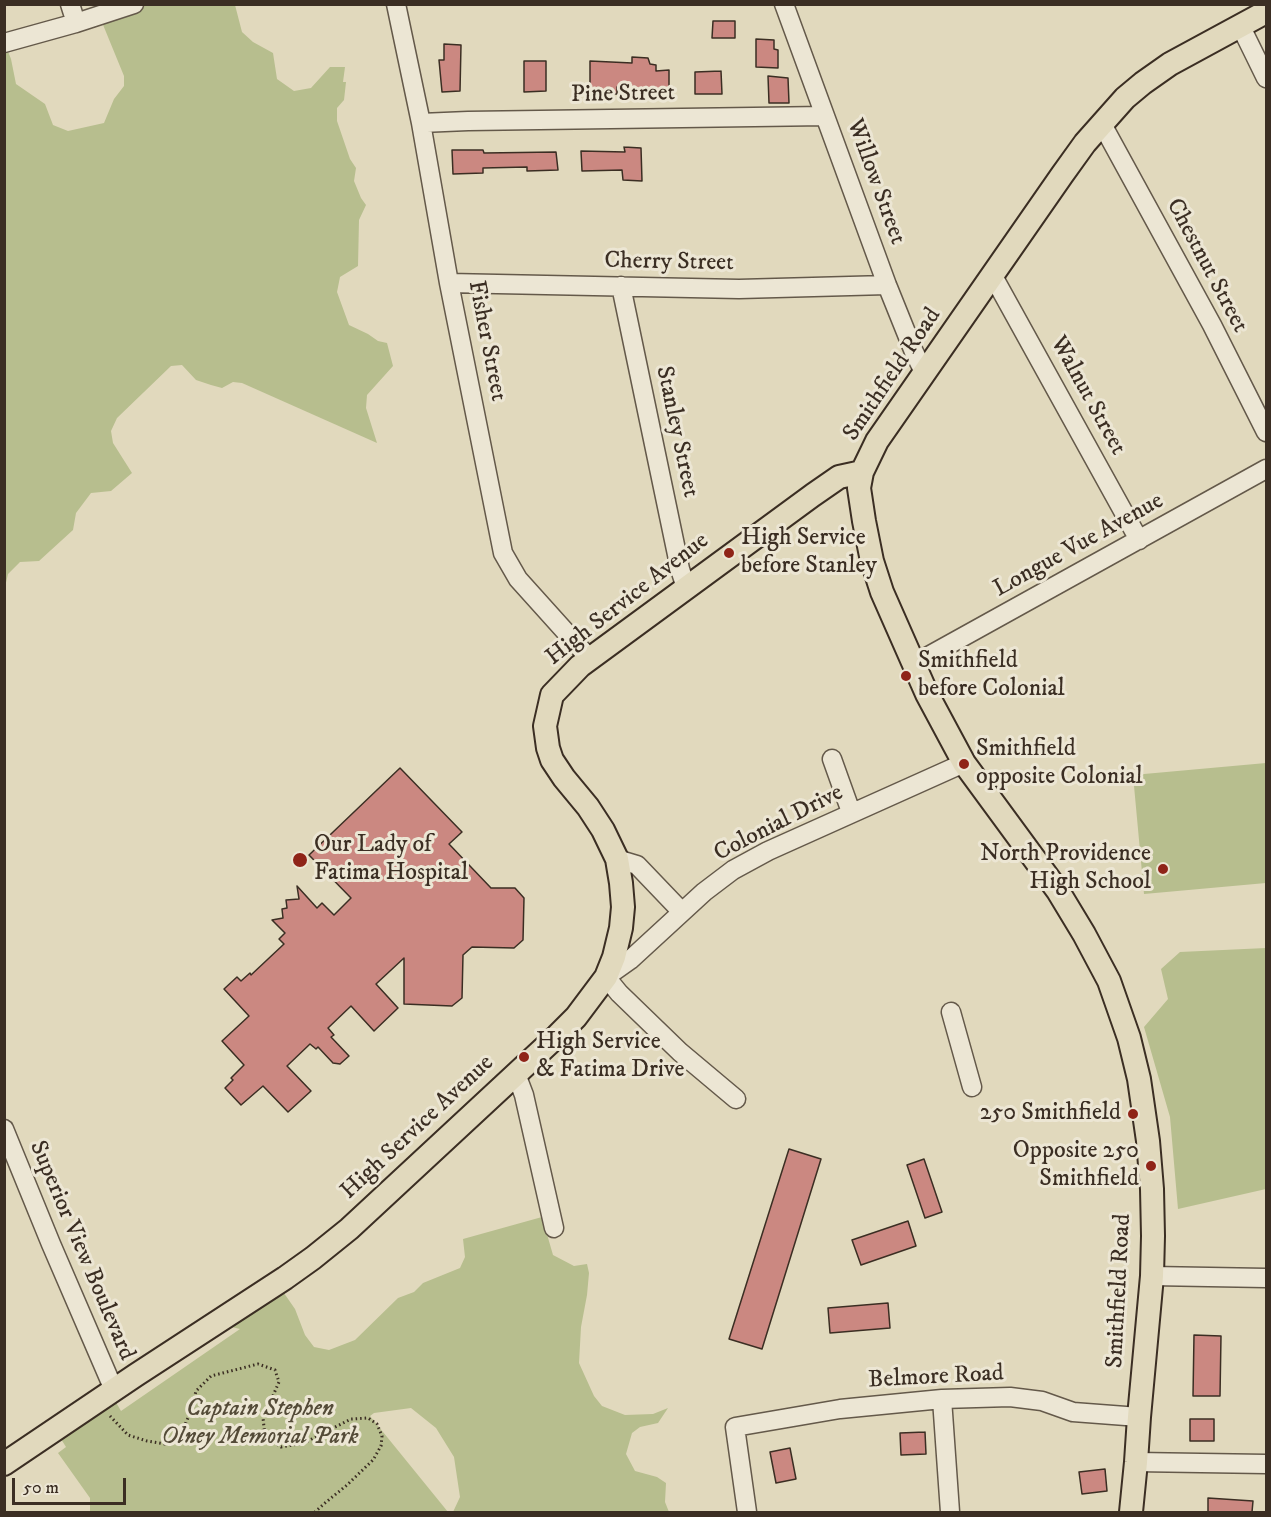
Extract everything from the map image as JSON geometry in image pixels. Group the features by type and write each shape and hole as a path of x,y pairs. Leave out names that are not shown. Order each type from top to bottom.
{"main road":[{"name":"Smithfield Road","path":"1131,1512 1152,1276 1152,1199 1148,1141 1139,1079 1129,1038 1109,981 1084,934 1058,891 964,763 947,733 882,592 872,561 860,488 862,472 877,441 1085,143 1125,98 1143,83 1170,64 1266,12"},
{"name":"High Service Avenue","path":"4,1464 313,1258 349,1228 576,1017 606,977 617,946 623,907 617,859 603,830 552,760 545,726 552,695 590,658 839,477 862,472"}],"street":[{"path":"70,4 76,23"},
{"path":"4,43 134,4"},
{"name":"Fisher Street","path":"396,4 503,553 518,579 590,658"},
{"name":"Willow Street","path":"784,4 887,285 925,374"},
{"path":"1240,25 1266,78"},
{"name":"Pine Street","path":"421,123 825,116"},
{"name":"Chestnut Street","path":"1102,124 1212,325 1266,432"},
{"name":"Walnut Street","path":"993,276 1139,540"},
{"name":"Cherry Street","path":"449,283 739,289 887,285"},
{"name":"Stanley Street","path":"621,286 680,569 687,588"},
{"name":"Longue Vue Avenue","path":"914,664 1266,469"},
{"path":"832,759 851,812"},
{"name":"Colonial Drive","path":"606,977 630,960 704,892 733,870 851,812 964,763"},
{"path":"617,859 637,865 682,912"},
{"path":"606,977 619,993 680,1052 736,1099"},
{"path":"951,1012 972,1087"},
{"path":"516,1074 524,1095 554,1228"},
{"name":"Superior View Boulevard","path":"4,1129 114,1390"},
{"path":"1152,1276 1266,1278"},
{"name":"Belmore Road","path":"747,1512 735,1427 840,1409 942,1399 1010,1396 1042,1401 1073,1412 1138,1417"},
{"path":"942,1399 950,1512"},
{"path":"1136,1462 1266,1464"}],"path":[{"path":"110,1416 128,1435 165,1444 181,1434 196,1392 211,1376 258,1364 275,1370 279,1382 263,1418 265,1436 281,1447 303,1443 351,1419 368,1418 377,1424 382,1436 381,1446 373,1460 315,1512"}],"green space":[{"path":"134,5 235,5 242,32 253,42 273,53 277,79 294,91 311,88 330,67 345,67 344,100 337,108 337,121 350,159 356,168 354,181 366,205 359,220 358,266 340,277 337,292 349,325 378,341 387,343 393,366 367,395 366,408 377,443 242,383 233,382 222,388 196,380 182,365 171,366 117,418 111,431 113,443 132,473 111,491 91,493 76,513 73,530 39,561 20,562 8,574 5,587 5,44 11,59 16,84 45,104 53,125 68,131 104,123 114,99 124,86 124,76 99,15"},
{"path":"1266,763 1266,883 1144,894 1133,775"},
{"path":"1266,948 1266,1189 1178,1209 1170,1117 1144,1027 1168,999 1161,969 1180,952"},
{"name":"Captain Stephen Olney Memorial Park","path":"542,1217 553,1255 574,1266 587,1264 589,1273 581,1327 579,1363 594,1396 602,1406 625,1415 653,1414 668,1408 658,1423 640,1427 632,1433 626,1454 635,1471 657,1477 666,1483 665,1502 669,1512 453,1512 460,1497 454,1457 436,1428 411,1408 374,1413 370,1416 448,1512 90,1512 90,1498 58,1453 66,1447 56,1431 110,1392 121,1411 240,1329 215,1323 277,1283 295,1309 305,1335 314,1347 329,1350 355,1340 398,1298 414,1292 423,1283 460,1268 465,1257 463,1239"}],"building":[{"path":"713,21 735,21 735,38 712,38"},
{"path":"756,39 774,40 774,49 778,50 778,68 756,67"},
{"path":"444,44 461,45 460,91 442,92 439,60 444,60"},
{"path":"632,57 648,58 650,64 656,65 656,71 669,70 669,93 640,92 640,88 617,87 617,94 590,93 590,61 632,63"},
{"path":"524,61 546,61 546,91 524,92"},
{"path":"721,71 722,94 695,94 695,72"},
{"path":"768,76 788,78 789,103 769,103"},
{"path":"624,147 641,148 642,181 623,180 622,170 582,171 581,151 625,152"},
{"path":"452,150 483,150 484,153 556,152 558,170 527,171 527,167 483,168 483,173 453,174"},
{"path":"400,768 462,832 449,844 491,888 515,888 524,898 523,940 514,948 472,947 463,955 462,998 452,1006 404,1004 404,958 376,984 398,1008 374,1031 351,1006 328,1028 334,1035 331,1037 349,1056 340,1064 333,1063 318,1047 316,1049 310,1044 287,1066 311,1091 288,1112 263,1086 241,1105 225,1088 244,1065 222,1041 249,1016 224,989 237,977 241,981 250,973 251,975 284,944 279,939 285,933 272,920 283,918 282,909 287,908 286,900 299,899 297,886 317,908 322,903 334,915 351,898 309,855"},
{"path":"789,1149 821,1159 762,1349 729,1339"},
{"path":"924,1159 942,1212 925,1218 907,1165"},
{"path":"908,1221 916,1246 861,1265 852,1240"},
{"path":"888,1303 890,1328 830,1333 828,1308"},
{"path":"1194,1335 1221,1336 1220,1396 1193,1396"},
{"path":"1190,1419 1214,1419 1214,1441 1190,1441"},
{"path":"925,1432 926,1454 901,1455 900,1433"},
{"path":"790,1448 796,1479 776,1483 770,1452"},
{"path":"1105,1469 1107,1491 1082,1494 1079,1472"},
{"path":"1208,1498 1253,1501 1252,1512 1208,1512"}],"place":[{"name":"High Service before Stanley","path":"729,553"},
{"name":"Smithfield before Colonial","path":"906,676"},
{"name":"Smithfield opposite Colonial","path":"964,764"},
{"name":"Our Lady of Fatima Hospital","path":"300,860"},
{"name":"North Providence High School","path":"1163,869"},
{"name":"High Service & Fatima Drive","path":"524,1057"},
{"name":"250 Smithfield","path":"1133,1114"},
{"name":"Opposite 250 Smithfield","path":"1151,1166"}]}
